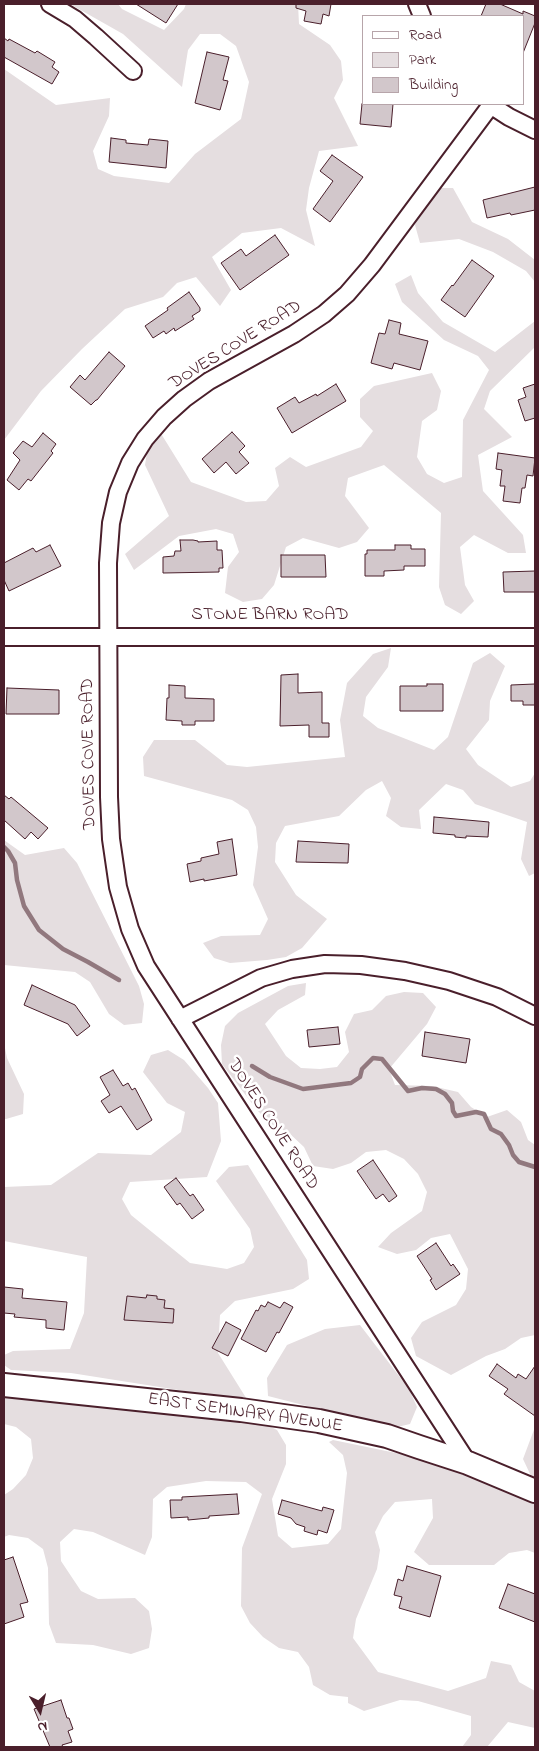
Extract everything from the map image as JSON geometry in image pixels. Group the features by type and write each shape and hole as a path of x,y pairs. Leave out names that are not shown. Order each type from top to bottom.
{"street":[{"path":"50,4 75,19 133,70"},
{"name":"DOVES COVE ROAD","path":"468,1463 146,966 130,929 118,888 111,839 109,797 108,563 111,523 118,492 130,463 145,439 164,416 209,381 294,334 324,314 347,294 372,265 489,105"},
{"path":"491,105 509,117 535,130"},
{"name":"STONE BARN ROAD","path":"4,637 535,636"},
{"path":"180,1019 261,978 292,969 325,964 362,965 448,981 497,997 535,1016"},
{"name":"EAST SEMINARY AVENUE","path":"4,1385 241,1410 319,1421 388,1436 468,1463 535,1491"}],"green space":[{"path":"70,4 118,4 122,9 164,30 184,9 186,4 298,4 299,24 330,45 341,61 343,80 334,98 358,146 319,151 309,188 306,210 315,246 281,228 242,233 212,257 231,290 220,306 196,277 177,283 163,297 125,309 41,391 4,440 4,69 56,105 110,98 109,116 93,151 98,169 114,176 169,183 195,154 241,119 249,82 236,46 220,34 200,34 188,50 182,87 123,34"},
{"path":"433,188 453,188 472,222 508,239 535,260 535,282 526,271 493,252 459,239 420,243 415,225 422,203"},
{"path":"411,275 418,293 443,322 495,352 535,321 535,347 490,391 484,409 512,437 478,455 483,491 523,535 526,553 508,553 474,535 460,547 465,585 474,601 461,614 445,605 439,587 441,513 384,465 348,478 345,496 369,528 357,542 339,548 303,538 286,547 274,585 262,599 243,602 225,593 228,567 239,552 233,534 216,529 179,536 134,570 125,554 169,516 145,465 148,446 160,432 191,482 246,502 266,501 279,486 275,468 290,457 306,467 361,447 373,431 360,417 360,399 374,386 432,373 441,391 437,410 422,421 417,457 427,474 444,483 462,477 463,420 489,370 478,356 444,340 402,302 395,284"},
{"path":"391,648 388,667 366,697 363,716 378,728 434,750 448,737 473,663 490,653 505,666 490,701 489,720 466,749 478,765 511,787 530,781 535,773 535,873 529,876 521,859 527,822 475,804 463,790 446,784 419,810 421,829 401,827 386,816 391,798 382,781 366,790 339,816 285,826 276,843 275,862 296,895 327,919 302,948 286,957 267,960 230,963 214,958 203,943 221,936 260,935 268,919 253,885 258,847 256,827 248,810 232,800 144,776 143,757 154,740 195,740 227,765 247,767 345,757 340,720 347,683 373,654"},
{"path":"4,840 25,855 64,848 77,863 139,986 144,1004 142,1023 124,1025 109,1014 90,982 75,972 4,965"},
{"path":"306,983 305,995 278,1010 265,1024 286,1056 301,1068 320,1069 337,1067 349,1052 345,1032 354,1014 372,1010 386,996 404,992 423,993 436,1007 427,1024 389,1069 395,1085 432,1086 458,1092 471,1107 487,1117 507,1110 521,1122 528,1140 535,1145 535,1335 521,1338 505,1349 486,1356 451,1375 416,1356 411,1338 422,1322 456,1305 466,1289 468,1269 450,1234 431,1238 416,1250 397,1254 378,1247 391,1233 422,1211 427,1192 418,1174 404,1159 386,1150 366,1152 351,1163 333,1169 313,1166 304,1147 289,1133 271,1124 257,1110 222,1064 221,1045 225,1026 238,1013 288,986"},
{"path":"4,1043 7,1058 24,1094 23,1114 6,1119 4,1119"},
{"path":"168,1050 184,1060 218,1103 221,1141 207,1177 130,1182 122,1199 131,1215 190,1263 227,1269 244,1263 254,1247 250,1229 216,1181 229,1167 248,1165 307,1260 309,1279 293,1289 235,1301 220,1315 218,1353 248,1401 71,1373 11,1370 4,1365 4,1355 13,1351 70,1349 84,1313 87,1257 4,1241 4,1187 51,1185 98,1153 151,1155 181,1132 185,1112 167,1103 143,1072 151,1055"},
{"path":"360,1325 409,1389 417,1407 410,1424 393,1428 268,1396 267,1378 287,1345 325,1329"},
{"path":"4,1394 261,1422 277,1430 286,1445 286,1464 272,1499 278,1536 292,1548 328,1544 341,1529 347,1473 343,1455 329,1442 333,1440 425,1459 535,1499 535,1553 527,1550 509,1553 494,1565 429,1565 414,1552 433,1518 432,1499 395,1502 383,1516 375,1532 380,1550 377,1569 356,1619 353,1638 378,1672 448,1691 486,1678 491,1661 511,1665 519,1682 535,1691 535,1728 508,1722 487,1747 462,1747 471,1735 471,1716 418,1701 400,1700 364,1711 348,1703 348,1697 330,1695 313,1685 309,1667 298,1652 279,1648 263,1637 250,1623 241,1606 242,1548 262,1494 246,1482 206,1481 167,1487 153,1499 152,1537 145,1555 93,1532 74,1529 60,1542 61,1561 81,1591 98,1599 135,1598 149,1611 152,1629 149,1648 131,1654 93,1645 56,1643 49,1624 48,1568 43,1549 28,1538 9,1535 4,1537 4,1495 13,1489 26,1475 33,1458 31,1439 16,1427 4,1424"},
{"path":"535,1427 535,1478 531,1476 523,1459"}],"building":[{"path":"136,4 178,4 166,23"},
{"path":"296,4 331,4 329,16 323,14 321,24 304,21 306,11 296,8"},
{"path":"486,4 500,4 523,14 523,11 535,16 535,23 524,50 524,15 481,15"},
{"path":"4,38 35,53 37,51 55,62 52,67 59,72 52,84 4,57"},
{"path":"207,52 229,57 223,80 228,81 220,110 195,103"},
{"path":"362,104 393,105 391,127 360,124"},
{"path":"111,138 126,140 126,143 148,145 149,139 168,141 166,168 109,162"},
{"path":"332,155 363,177 330,222 313,209 333,181 320,171"},
{"path":"535,187 535,210 487,218 483,200"},
{"path":"275,235 289,255 240,290 221,263 241,249 246,256"},
{"path":"472,260 494,276 465,317 441,300"},
{"path":"189,292 200,308 200,311 192,316 194,319 175,331 174,328 166,334 164,331 153,338 145,326"},
{"path":"389,320 401,323 399,334 428,341 420,370 394,363 392,369 371,363 379,333 385,334"},
{"path":"109,352 125,366 91,405 70,387 80,375 85,380"},
{"path":"336,384 346,401 292,433 277,408 295,397 299,403 316,394 317,396"},
{"path":"535,384 535,418 525,421 518,400 526,397 523,388"},
{"path":"232,432 245,446 239,452 249,463 236,474 226,462 214,473 202,459"},
{"path":"43,433 56,444 51,451 53,453 31,481 28,479 19,490 7,480 20,460 13,453 23,441 32,447"},
{"path":"498,453 535,458 533,476 527,475 525,488 522,488 520,503 503,501 505,486 500,486 502,470 496,469"},
{"path":"180,540 198,542 217,541 217,550 222,550 223,568 219,568 219,572 163,573 163,557 174,556 175,551 181,551"},
{"path":"50,545 61,566 9,591 4,580 4,563 33,548 36,552"},
{"path":"395,545 411,545 411,549 425,549 425,566 404,566 404,570 384,571 384,576 365,576 365,554 367,554 367,550 395,550"},
{"path":"281,555 325,555 326,577 281,577"},
{"path":"535,571 535,592 504,592 503,572"},
{"path":"298,674 298,693 322,692 322,723 329,723 329,737 309,737 309,725 280,726 281,675"},
{"path":"427,684 443,684 443,711 400,711 400,686 427,686"},
{"path":"535,684 535,705 523,705 523,701 511,701 511,685"},
{"path":"169,685 185,686 185,698 214,699 214,721 195,721 195,725 182,725 182,721 166,720"},
{"path":"7,688 59,690 59,714 6,714"},
{"path":"4,795 9,799 11,797 48,828 38,839 31,832 25,839 4,820"},
{"path":"434,817 489,822 488,837 466,836 466,838 433,833"},
{"path":"232,839 237,875 190,882 187,864 201,861 201,858 219,854 217,842"},
{"path":"298,841 349,844 348,863 296,862"},
{"path":"32,985 75,1005 90,1026 77,1036 68,1024 24,1005"},
{"path":"338,1027 340,1044 309,1047 307,1030"},
{"path":"425,1032 470,1039 466,1063 422,1056"},
{"path":"113,1070 123,1086 128,1083 132,1090 135,1088 152,1120 137,1130 121,1106 109,1113 101,1101 110,1095 100,1077"},
{"path":"373,1160 397,1196 389,1202 383,1194 376,1199 357,1171"},
{"path":"176,1178 190,1196 193,1194 204,1210 192,1219 180,1203 177,1205 164,1187"},
{"path":"436,1243 451,1266 453,1264 460,1274 436,1290 430,1280 432,1279 417,1256"},
{"path":"4,1287 23,1289 22,1298 67,1302 64,1330 46,1328 46,1320 14,1317 15,1314 4,1313"},
{"path":"147,1295 157,1296 157,1299 165,1300 164,1308 174,1309 173,1323 124,1320 127,1296 146,1298"},
{"path":"268,1302 280,1308 284,1302 293,1307 266,1352 241,1339 256,1310 258,1311 261,1305 265,1307"},
{"path":"226,1322 241,1330 228,1356 212,1348"},
{"path":"497,1364 516,1378 518,1374 526,1379 535,1366 535,1416 504,1394 508,1389 489,1376"},
{"path":"237,1494 239,1514 209,1516 209,1518 188,1520 188,1517 171,1518 170,1500 182,1500 182,1497"},
{"path":"282,1500 322,1511 323,1507 334,1510 327,1533 318,1530 317,1535 304,1531 305,1527 296,1524 291,1518 278,1514"},
{"path":"13,1557 28,1602 20,1604 24,1617 4,1624 4,1560"},
{"path":"407,1566 441,1576 430,1617 399,1608 402,1597 394,1595 398,1579 403,1581"},
{"path":"508,1584 535,1594 535,1622 499,1608"},
{"path":"61,1700 73,1729 68,1731 72,1742 62,1745 63,1747 50,1747 34,1709"}],"waterway":[{"path":"4,847 15,863 17,880 24,906 39,930 63,949 119,980"},
{"path":"252,1066 270,1077 303,1089 351,1083 360,1077 362,1069 373,1058 382,1059 408,1091 422,1088 436,1089 445,1094 452,1103 456,1116 476,1112 484,1114 491,1129 501,1134 519,1162 535,1167"}]}
